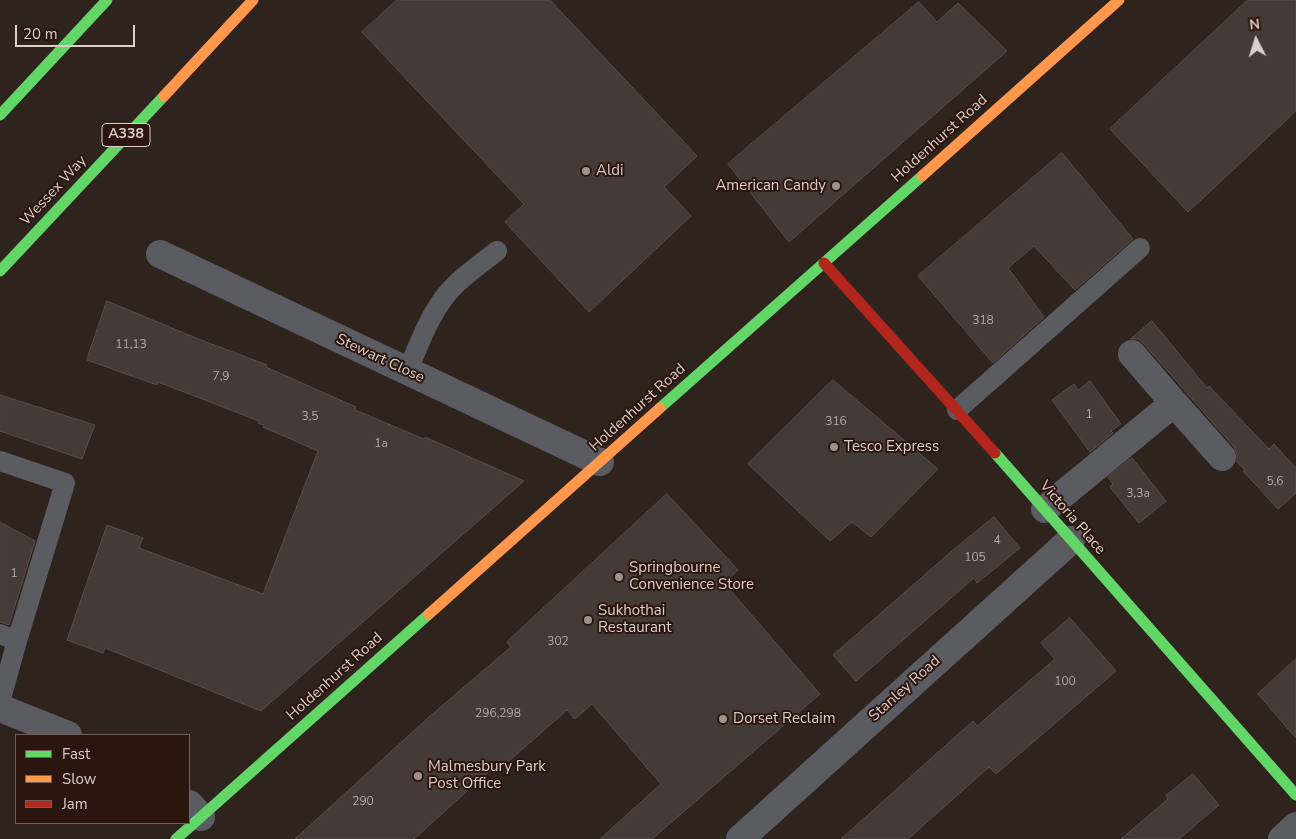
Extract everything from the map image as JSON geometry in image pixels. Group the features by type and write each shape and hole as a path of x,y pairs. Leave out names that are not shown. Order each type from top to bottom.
{"main road":[{"path":"0,115 107,0"},
{"name":"Wessex Way","path":"0,271 253,0"},
{"name":"Holdenhurst Road","path":"195,810 600,462 1120,0"},
{"name":"Victoria Place","path":"824,263 1045,509 1070,540 1296,795"},
{"name":"Holdenhurst Road","path":"176,839 186,824"}],"street":[{"name":"Stewart Close","path":"160,254 600,462"},
{"path":"1132,354 1222,457"},
{"path":"1045,509 1174,403"},
{"name":"Stanley Road","path":"740,839 1070,540"},
{"path":"0,708 65,734"},
{"path":"1282,839 1296,826"}],"lane":[{"path":"957,410 1140,248"},
{"path":"407,372 429,321 443,298 469,272 498,251"},
{"path":"0,461 65,483 8,638 0,702"}],"building":[{"name":"Aldi","path":"397,0 550,0 697,156 664,187 691,216 589,312 505,222 524,204 362,32"},
{"path":"1248,0 1296,0 1296,111 1188,212 1110,129"},
{"path":"919,2 937,22 958,3 1007,51 789,242 728,164"},
{"path":"1062,153 1133,239 1075,290 1034,246 1008,268 1044,317 993,363 918,276"},
{"path":"107,301 267,365 266,367 356,407 355,410 424,439 425,437 524,481 261,711 105,648 103,653 67,640 107,525 143,538 139,548 263,594 318,451 263,427 264,425 258,423 259,421 158,382 157,385 87,360"},
{"path":"1152,321 1207,388 1209,386 1269,449 1274,444 1296,468 1296,493 1278,509 1243,471 1245,470 1237,462 1237,454 1234,447 1144,344 1138,339 1131,339"},
{"path":"833,380 938,469 871,537 852,522 830,541 748,464"},
{"path":"1090,381 1121,424 1111,431 1113,433 1090,452 1052,400 1074,384 1078,390"},
{"path":"0,395 95,425 82,459 0,431"},
{"path":"1132,458 1166,501 1139,523 1110,487 1113,484 1108,477"},
{"path":"667,494 738,570 724,583 820,694 652,839 600,839 661,784 592,704 575,719 567,710 501,768 497,764 414,839 295,839 429,717 511,647 507,642"},
{"path":"994,517 1020,548 977,583 974,578 856,681 833,655 952,551"},
{"path":"0,522 35,541 9,625 0,622"},
{"path":"1070,618 1116,671 996,774 989,767 908,839 841,839 973,721 977,726 1055,659 1041,643"},
{"path":"1296,659 1296,738 1258,694"},
{"path":"1193,774 1219,805 1179,839 1121,839 1168,799 1166,796"}],"traffic: fast":[{"path":"0,115 107,0"},
{"path":"0,271 164,96"},
{"path":"660,408 922,176"},
{"path":"995,453 1296,795"},
{"path":"176,839 429,614"}],"traffic: slow":[{"path":"164,96 253,0"},
{"path":"922,176 1119,0"},
{"path":"429,614 660,408"}],"traffic: jam":[{"path":"824,263 995,453"}],"place":[{"name":"Aldi","path":"586,171"},
{"name":"American Candy","path":"836,186"},
{"name":"Tesco Express","path":"834,447"},
{"name":"Springbourne Convenience Store","path":"619,577"},
{"name":"Sukhothai Restaurant","path":"588,620"},
{"name":"Dorset Reclaim","path":"723,719"},
{"name":"Malmesbury Park Post Office","path":"418,776"}]}
